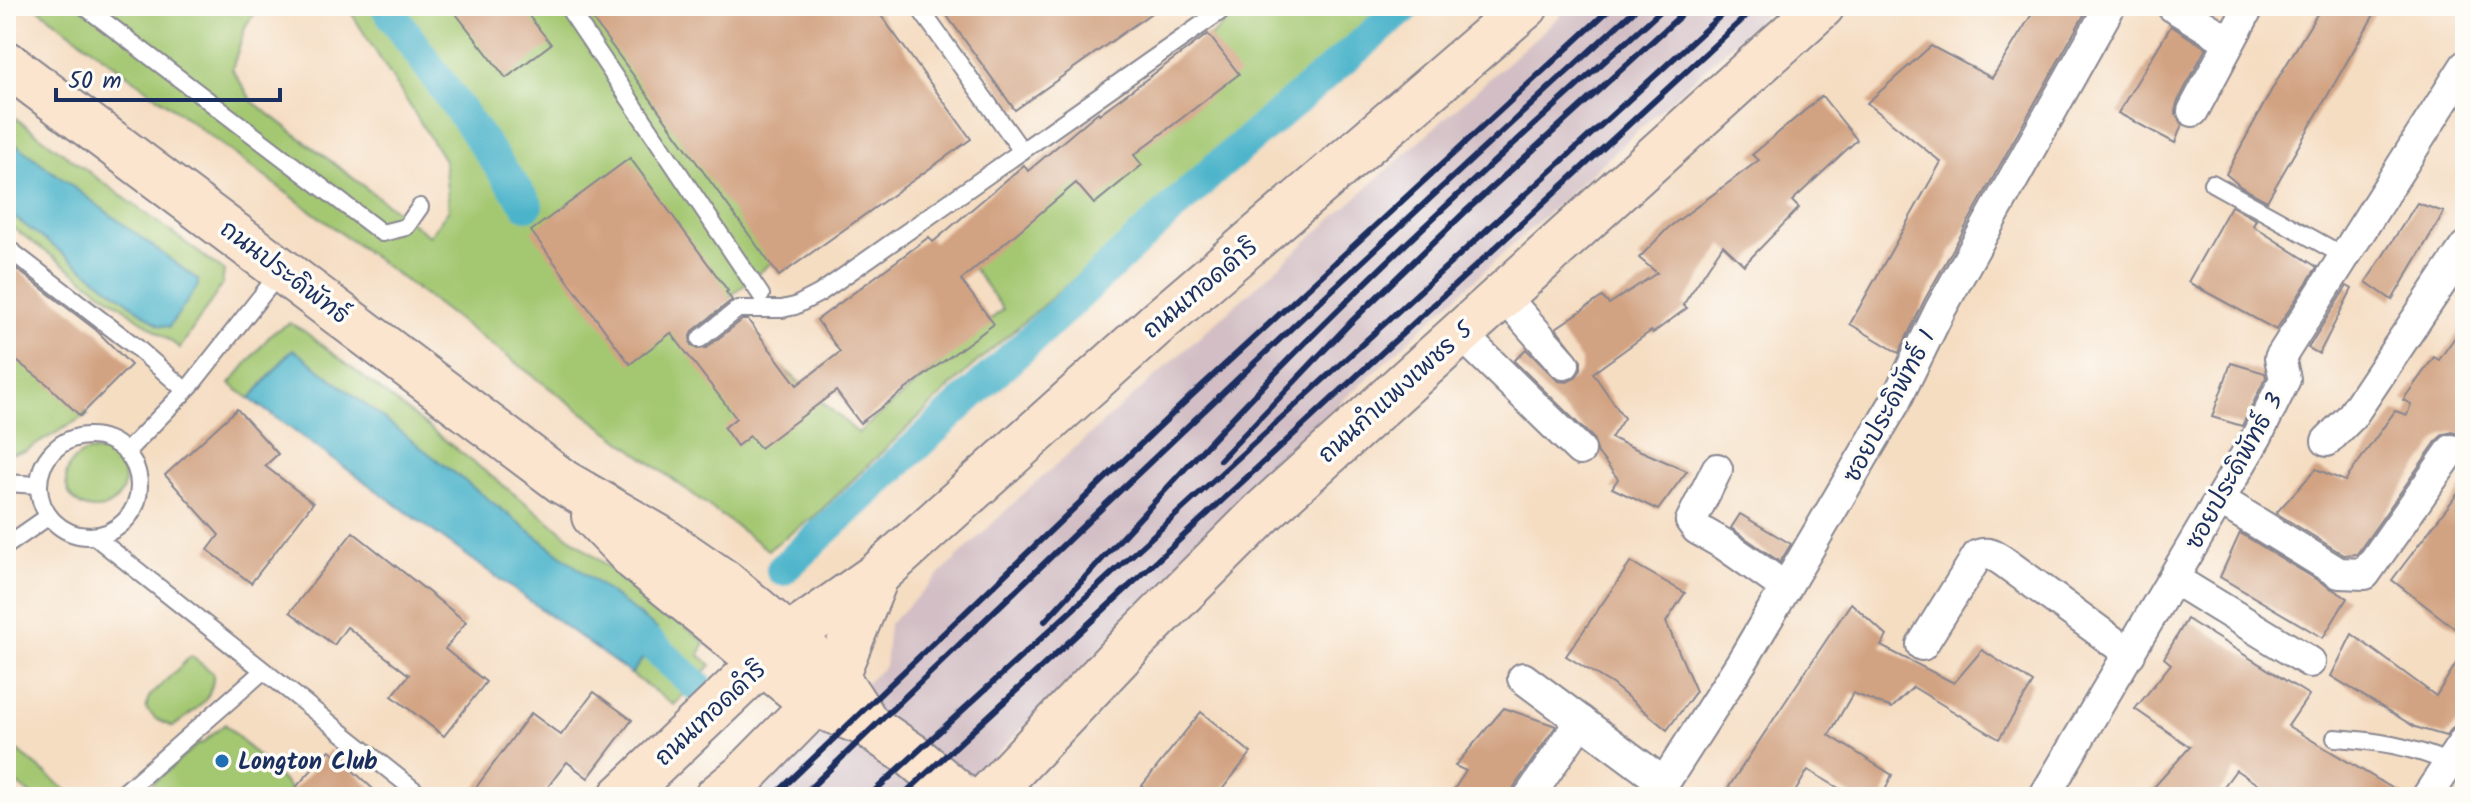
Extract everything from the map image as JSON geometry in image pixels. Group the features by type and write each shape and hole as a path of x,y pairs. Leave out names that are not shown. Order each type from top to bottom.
{"street":[{"name":"ถนนเทอดดำริ","path":"621,797 777,649 877,575 1155,325 1526,6"},
{"name":"ถนนกำแพงเพชร 5","path":"987,797 1136,639 1263,512 1822,6"},
{"name":"ซอยประดิพัทธ์ 1","path":"1660,790 1786,588 1894,404 1940,310 2110,6"},
{"path":"2172,6 2229,41"},
{"path":"2193,111 2249,6"},
{"name":"ถนนประดิพัทธ์","path":"6,63 563,482 660,538 724,582 777,649 868,725 913,756 962,797"},
{"name":"ซอยประดิพัทธ์ 3","path":"2044,797 2257,436 2285,379 2280,358 2465,66"},
{"path":"2327,441 2351,417 2465,247"},
{"path":"1502,294 1564,364"},
{"path":"1461,334 1580,450"},
{"path":"2220,500 2339,573 2365,574 2452,450"},
{"path":"1717,469 1691,521 1697,529 1786,588"},
{"path":"1922,645 1978,555 1984,553 1993,554 2130,654"},
{"name":"ถนนเทอดดำริ","path":"717,797 744,775 825,690 877,575"},
{"path":"2174,579 2310,662"},
{"path":"1523,678 1581,721 1660,790"},
{"path":"1529,797 1581,721"},
{"path":"2427,797 2457,751"}],"lane":[{"path":"84,6 382,233 406,227 420,207"},
{"path":"567,6 761,295"},
{"path":"918,6 1022,151"},
{"path":"700,339 738,309 782,309 820,293 1228,6"},
{"path":"2212,183 2344,256"},
{"path":"6,247 136,347 185,390"},
{"path":"126,452 185,390 283,269"},
{"path":"92,436 110,441 126,452 135,466 140,489 136,506 120,527 94,536 69,533 49,516 38,485 42,468 51,453 65,442 92,436"},
{"path":"6,483 38,485"},
{"path":"6,546 49,516"},
{"path":"94,536 423,797"},
{"path":"119,797 263,671"},
{"path":"2335,738 2457,751"}],"shaded area":[{"path":"1571,6 1774,6 1244,491 1213,535 995,756 961,797 739,797 885,666 889,624 1021,496"}],"green space":[{"path":"35,6 260,6 246,25 232,69 252,101 429,236 449,209 444,160 347,6 608,6 782,254 715,309 858,433 1003,309 962,253 1236,14 1231,6 1391,6 969,369 815,516 768,550"},
{"path":"6,111 224,271 222,285 180,348 6,223 6,211 159,325 198,280 6,137"},
{"path":"290,323 705,642 699,655 711,665 674,705 631,674 656,641 287,355 250,399 230,384 273,332"},
{"path":"6,324 88,414 25,451 6,454"},
{"path":"95,451 106,453 115,460 122,469 122,491 115,500 106,507 95,509 84,507 75,500 68,491 66,480 68,469 75,460 84,453"},
{"path":"191,656 213,673 213,682 201,704 173,727 156,719 146,709 149,697"},
{"name":"Longton Club","path":"225,724 299,797 137,797 199,743"},
{"path":"7,742 66,790 60,797 34,797 6,775"}],"water":[{"path":"6,137 198,280 198,286 169,327 159,325 6,211"},
{"path":"293,349 657,629 656,640 631,674 250,399"}],"building":[{"path":"450,6 521,6 551,44 506,78"},
{"path":"583,6 874,6 971,139 779,276"},
{"path":"940,6 1161,6 1015,110"},
{"path":"2037,6 2089,6 1924,301 1899,353 1850,324 1941,162 1867,103 1931,46 1992,78"},
{"path":"2322,6 2379,6 2267,201 2241,187 2226,174"},
{"path":"2171,26 2206,48 2177,103 2175,112 2182,124 2175,143 2118,113"},
{"path":"1208,34 1239,74 1134,155 1142,165 1094,204 1076,183 961,280 994,324 860,423 836,391 760,448 750,436 737,446 724,428 736,418 671,333 630,364 531,231 630,158 732,300 693,331 691,345 697,349 706,348 742,320 748,320 797,385 840,352 817,320 929,237 933,242 1024,165 1028,171 1098,112"},
{"path":"1822,96 1857,140 1792,201 1799,208 1744,265 1723,245 1683,305 1687,308 1593,373 1624,418 1611,438 1687,471 1658,510 1612,488 1618,479 1598,453 1593,438 1514,361 1526,349 1558,381 1567,382 1575,378 1581,370 1581,360 1556,328 1602,297 1609,304 1657,273 1639,258 1668,228 1759,160 1752,155"},
{"path":"2417,203 2444,212 2392,300 2366,282"},
{"path":"2231,206 2256,220 2253,226 2317,267 2276,330 2188,282"},
{"path":"6,261 96,330 131,365 80,416 47,384 6,353"},
{"path":"2347,286 2352,289 2319,354 2308,348"},
{"path":"2465,323 2465,438 2453,432 2438,439 2357,554 2344,555 2276,513 2316,469 2345,481 2395,411 2407,415 2411,404 2403,400 2434,357 2439,360"},
{"path":"2231,363 2265,373 2266,377 2242,426 2212,417"},
{"path":"237,409 278,454 265,466 313,503 251,583 208,550 219,535 165,475"},
{"path":"2465,484 2465,636 2392,580"},
{"path":"1740,514 1791,544 1780,562 1731,528"},
{"path":"353,532 466,622 445,649 486,682 444,736 392,696 409,675 347,627 334,645 290,612"},
{"path":"2240,533 2347,598 2323,638 2220,577"},
{"path":"1631,562 1685,593 1666,622 1696,691 1667,730 1612,684 1566,656"},
{"path":"1851,603 1887,636 1881,646 1954,683 1982,650 2033,683 1999,739 1913,687 1892,708 1853,693 1829,735 1892,775 1882,797 1854,797 1808,770 1792,797 1722,797"},
{"path":"2187,619 2309,695 2288,726 2407,797 2276,797 2236,770 2216,797 2145,797 2190,747 2135,709 2171,664 2164,658"},
{"path":"2352,634 2436,696 2465,649 2465,722 2456,724 2446,736 2415,727 2331,676"},
{"path":"594,692 632,720 588,778 567,762 540,797 469,797 531,713 561,735"},
{"path":"1504,708 1556,726 1514,787 1511,797 1449,797 1466,771 1455,766"},
{"path":"1201,712 1251,753 1216,797 1133,797"},
{"path":"330,750 382,797 287,797"}],"waterway":[{"path":"386,6 527,205"},
{"path":"782,570 1217,167 1406,6"},
{"path":"618,622 654,647 697,686"}],"railway":[{"path":"773,797 1191,396 1613,6"},
{"path":"801,797 1322,299 1639,6"},
{"path":"1045,621 1228,423 1341,307 1461,192 1666,6"},
{"path":"1220,460 1351,322 1466,211 1691,6"},
{"path":"868,797 1731,6"},
{"path":"901,797 1757,6"}],"place":[{"name":"Longton Club","path":"222,761"}]}
